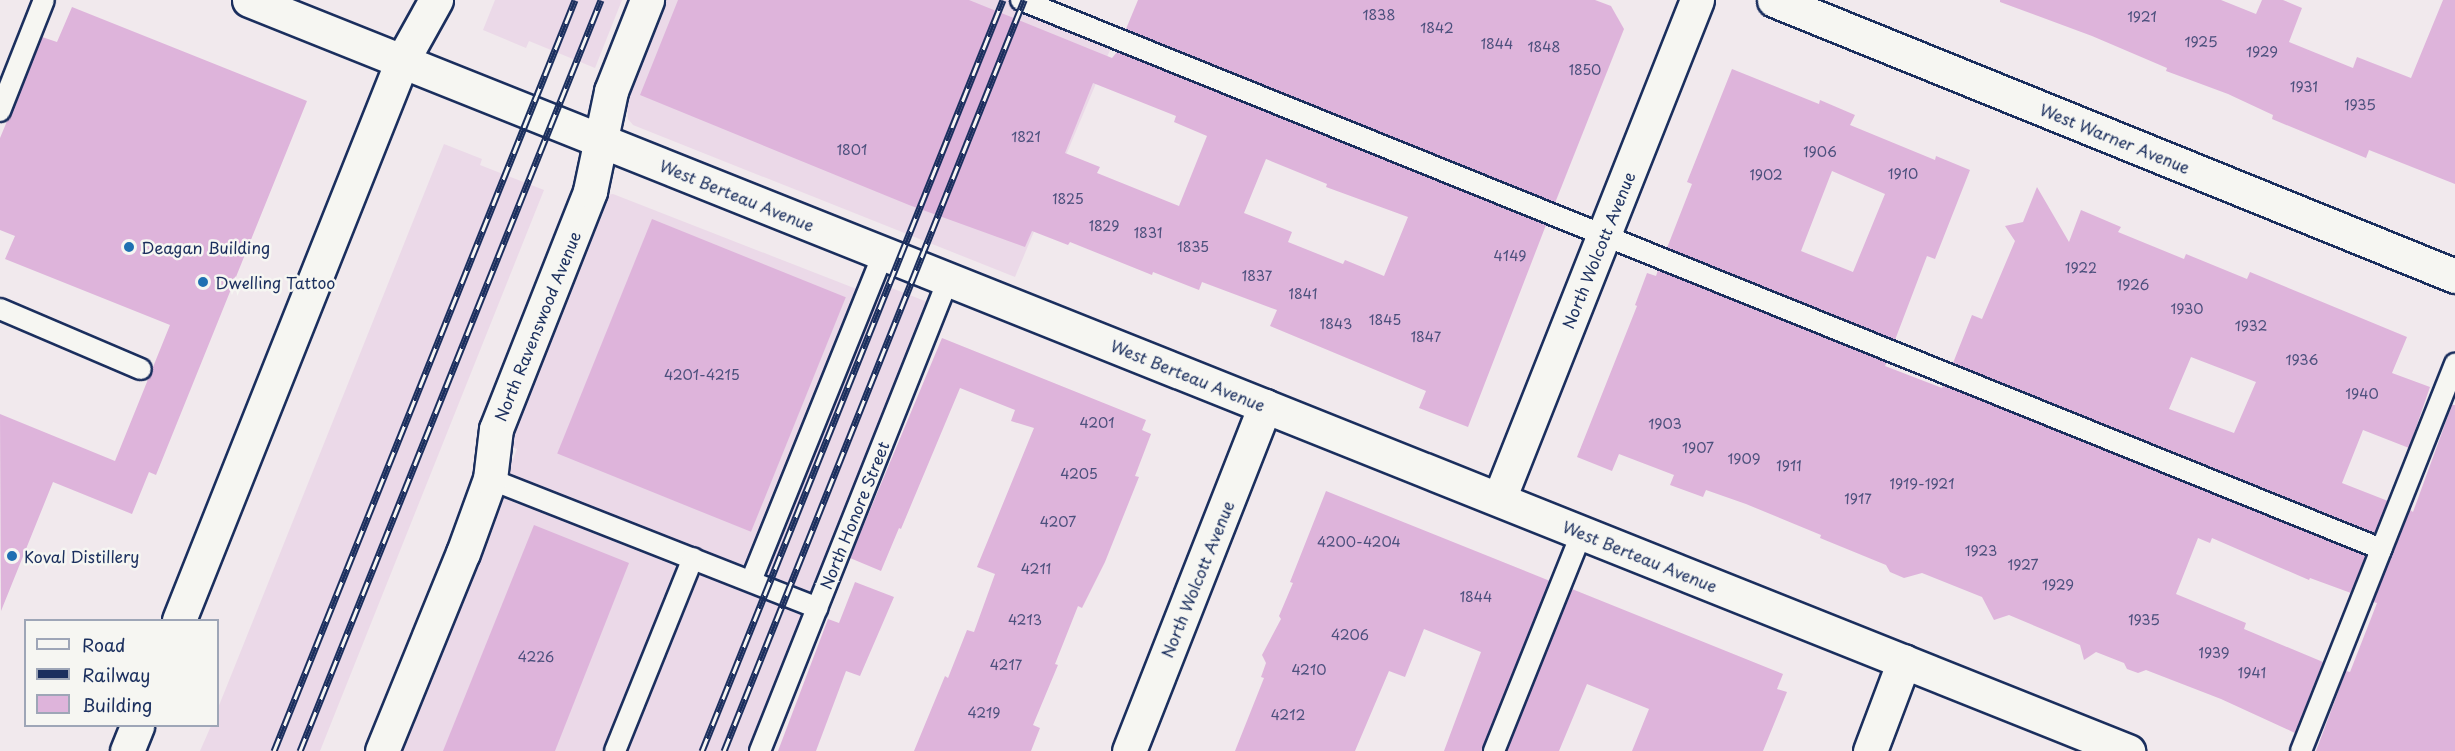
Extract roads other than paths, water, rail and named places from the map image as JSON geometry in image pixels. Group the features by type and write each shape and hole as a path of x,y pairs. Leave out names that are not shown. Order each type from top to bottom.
{"street":[{"name":"West Berteau Avenue","path":"249,0 2128,751"},
{"path":"180,619 402,62 436,0"},
{"name":"North Ravenswood Avenue","path":"382,751 463,554 490,479 496,429 590,191 611,91 647,0"},
{"name":"North Wolcott Avenue","path":"1498,499 1697,0"},
{"name":"West Warner Avenue","path":"1774,0 2455,276"},
{"name":"North Wolcott Avenue","path":"1129,751 1265,406"},
{"path":"1870,751 1904,661"},
{"path":"126,751 137,727"}],"lane":[{"path":"0,111 44,0"},
{"path":"1021,0 2381,549"},
{"path":"751,581 883,254"},
{"name":"North Honore Street","path":"760,751 948,280"},
{"path":"0,309 141,369"},
{"path":"2301,751 2455,364"},
{"path":"490,479 817,608"},
{"path":"1494,751 1582,532"},
{"path":"615,751 693,558"}],"railway":[{"path":"274,751 575,0"},
{"path":"300,751 601,0"},
{"path":"702,751 1003,0"},
{"path":"724,751 1024,0"}],"place":[{"name":"Deagan Building","path":"129,247"},
{"name":"Dwelling Tattoo","path":"203,282"},
{"name":"Koval Distillery","path":"12,556"}]}
